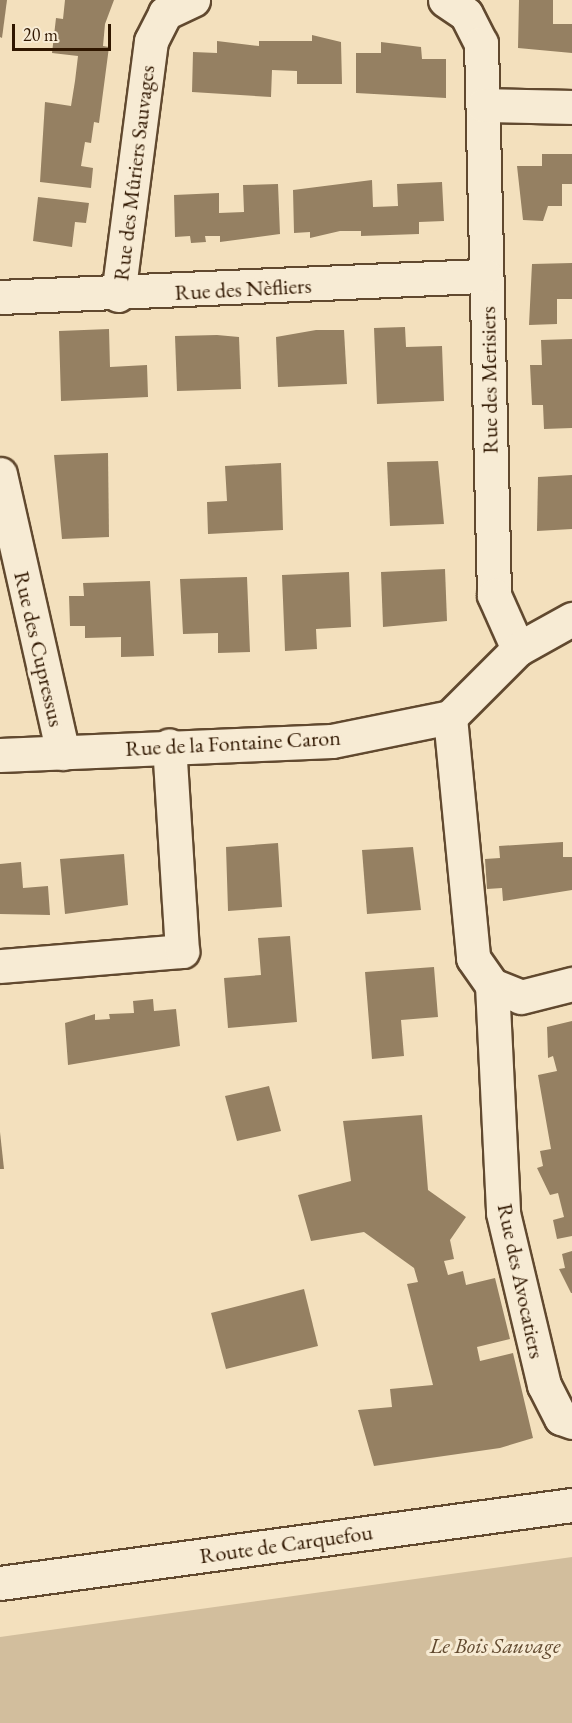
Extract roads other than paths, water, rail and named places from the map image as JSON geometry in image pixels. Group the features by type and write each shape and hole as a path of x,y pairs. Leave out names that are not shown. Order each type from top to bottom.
{"street":[{"name":"Rue des Mûriers Sauvages","path":"118,295 152,41 165,13 193,0"},
{"path":"445,0 466,14 478,35 483,105 572,107"},
{"name":"Rue des Merisiers","path":"483,105 494,595 518,649"},
{"name":"Rue des Nèfliers","path":"0,297 118,295 486,276"},
{"name":"Rue des Cupressus","path":"0,474 63,753"},
{"path":"572,619 518,649 450,717 473,958 492,985 521,997 572,984"},
{"name":"Rue de la Fontaine Caron","path":"0,755 169,745 332,741 450,717"},
{"path":"0,966 182,951 169,745"},
{"name":"Rue des Avocatiers","path":"492,985 503,1213 544,1385 561,1418 572,1422"},
{"name":"Route de Carquefou","path":"0,1582 572,1505"}],"park label":[{"name":"Le Bois Sauvage","path":"495,1646"}]}
